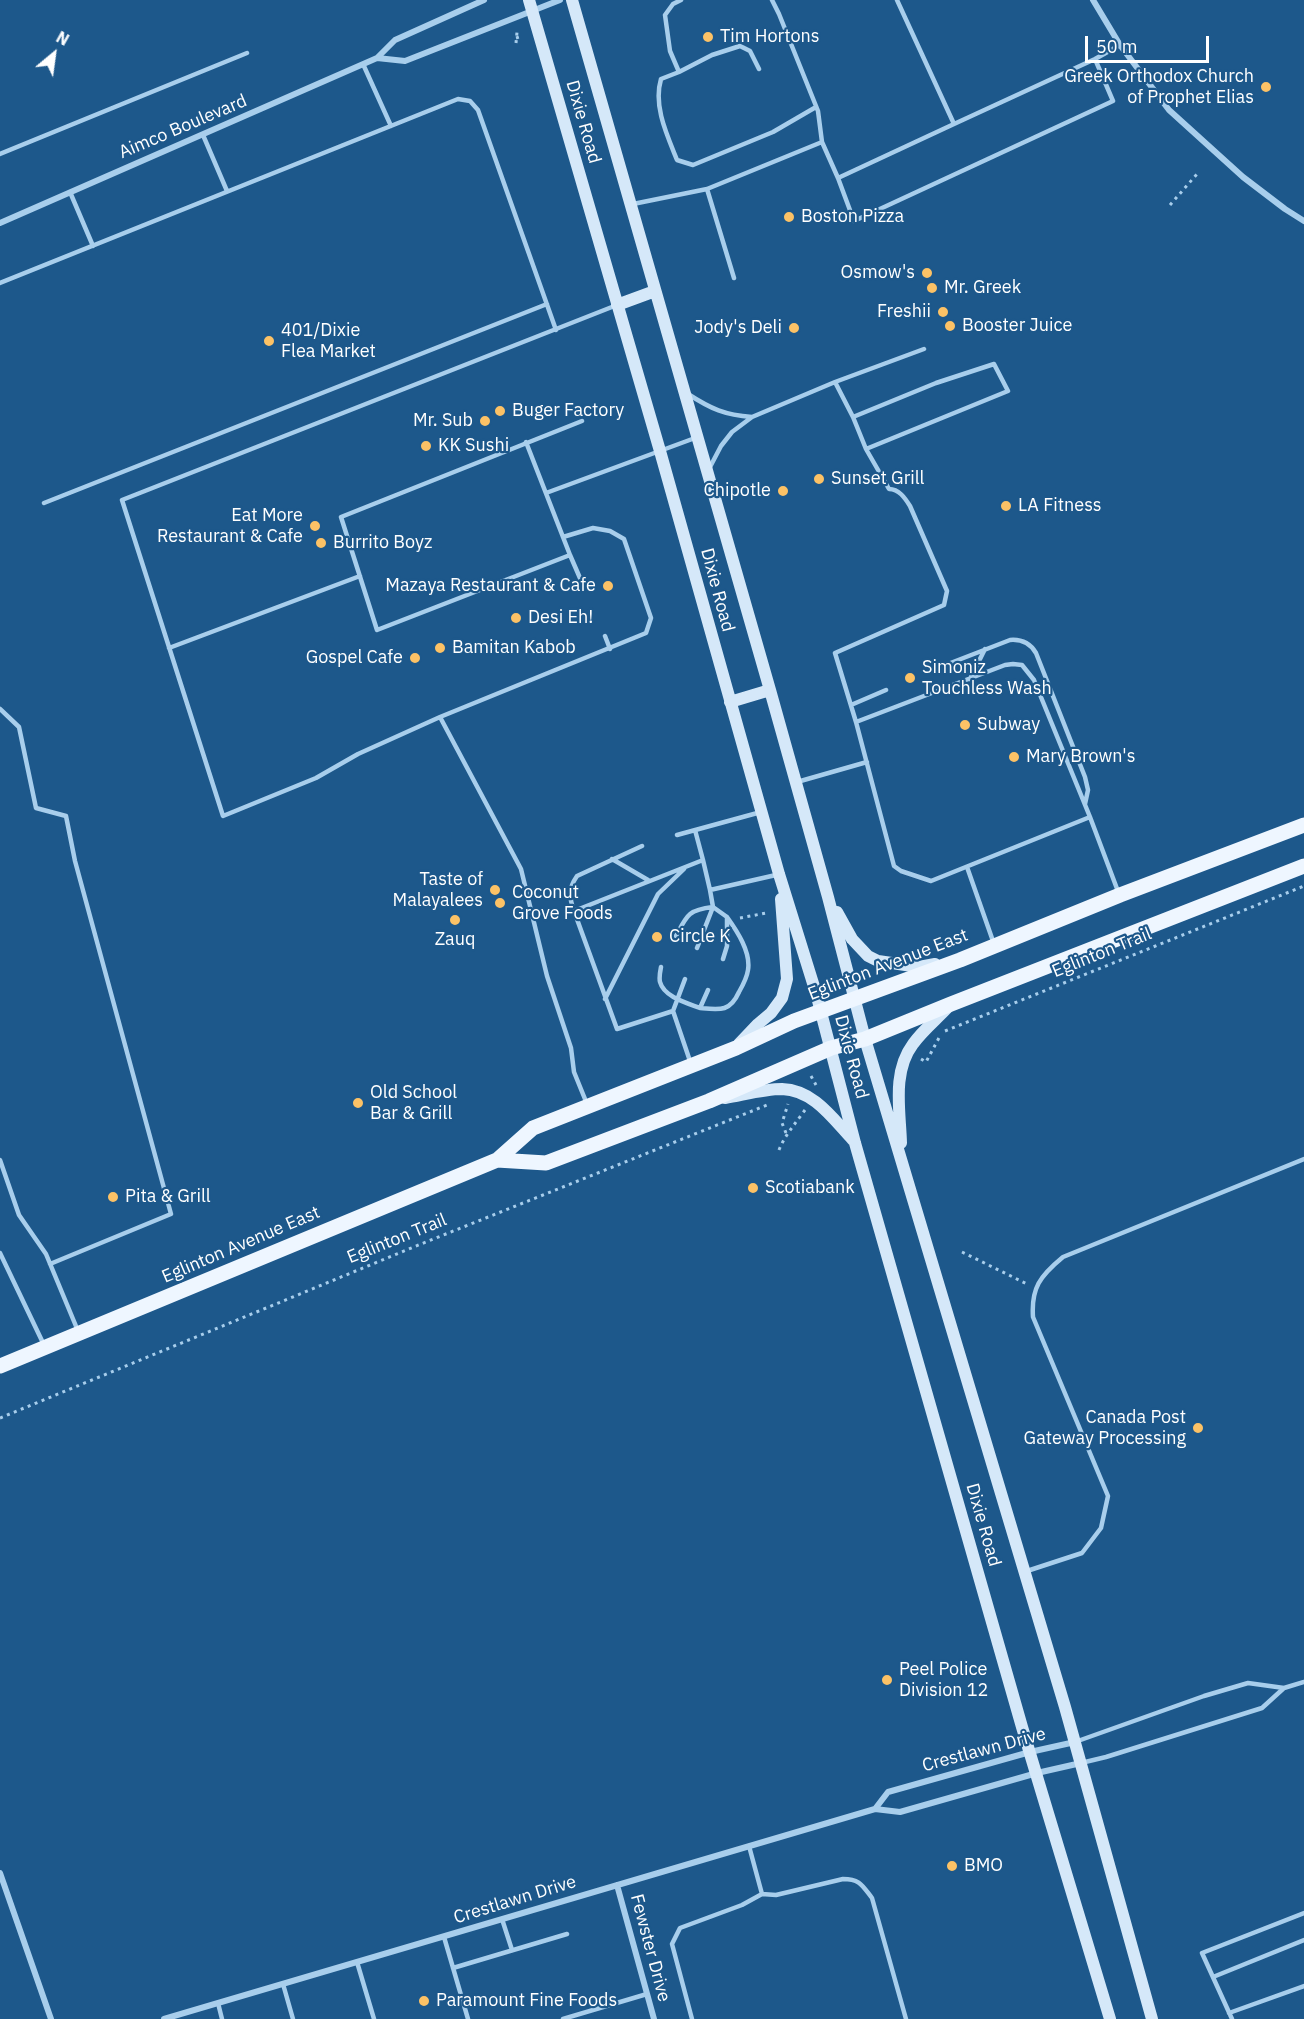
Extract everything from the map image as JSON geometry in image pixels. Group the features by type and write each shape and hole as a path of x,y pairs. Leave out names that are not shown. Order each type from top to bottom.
{"main road":[{"name":"Dixie Road","path":"572,0 770,690 854,998 1081,1763 1152,2019"},
{"name":"Dixie Road","path":"531,6 616,306 660,451 729,702 831,1048 855,1143 1030,1752 1110,2019"},
{"path":"616,306 655,291"},
{"path":"729,702 770,690"},
{"name":"Eglinton Avenue East","path":"0,1366 496,1160 533,1128 736,1048 820,1011 960,960 1120,895 1304,825"},
{"name":"Eglinton Avenue East","path":"496,1160 546,1163 709,1101 831,1048 866,1039 1304,866"},
{"path":"736,1048 771,1013 782,998 787,979 779,874"},
{"path":"828,897 852,939 868,956 878,962 919,967 960,960"},
{"path":"902,1165 898,1080 907,1053 914,1042 951,1004"},
{"path":"709,1101 781,1089 796,1091 817,1102 855,1143"}],"street":[{"name":"Aimco Boulevard","path":"0,223 377,58 395,40 484,0"},
{"name":"Aimco Boulevard","path":"377,58 405,61 531,6 560,0"},
{"path":"1093,0 1120,45 1169,110 1243,177 1285,209 1304,220"},
{"name":"Crestlawn Drive","path":"874,1809 888,1792 1074,1742"},
{"name":"Crestlawn Drive","path":"164,2019 874,1809 900,1812 1037,1773 1081,1763"},
{"path":"0,1873 51,2019"},
{"name":"Fewster Drive","path":"617,1885 654,2019"}],"lane":[{"path":"678,72 670,51 665,15 673,4 681,0"},
{"path":"772,0 816,107 822,142 854,221 1113,101 1095,59"},
{"path":"897,0 954,124"},
{"path":"838,178 1095,59 1120,45"},
{"path":"759,69 750,51 740,46 712,55 661,79 657,92 664,128 677,160 693,165 773,132 816,107"},
{"path":"0,154 247,53"},
{"path":"363,64 391,126"},
{"path":"0,283 458,99 470,101 478,110 556,330"},
{"path":"203,135 226,191"},
{"path":"630,204 707,189 822,142"},
{"path":"707,189 734,278"},
{"path":"70,192 93,246"},
{"path":"44,503 547,304"},
{"path":"563,537 593,528 610,531 624,539 651,618 646,633 440,717 358,754 316,778 223,816 123,500 616,306"},
{"path":"707,472 721,446 732,432 752,417 835,382 924,349"},
{"path":"853,417 936,383 994,364 1008,391 866,449"},
{"path":"835,382 866,449 889,489 903,495 910,506 947,591 944,605 835,653 856,722 894,866 901,871 931,881 1090,817"},
{"path":"683,391 710,408 730,415 752,417"},
{"path":"570,555 377,630 341,517 582,421"},
{"path":"546,493 698,437"},
{"path":"526,442 583,585"},
{"path":"170,648 360,576"},
{"path":"605,636 610,648"},
{"path":"935,669 1014,640 1025,642 1033,649 1085,777 1088,790 1085,804"},
{"path":"970,679 985,649"},
{"path":"856,722 1009,664 1018,664 1026,668 1034,680 1120,895"},
{"path":"851,705 886,690"},
{"path":"0,709 19,727 36,808 66,816 75,861 171,1214 50,1264"},
{"path":"440,717 521,869 547,976 571,1048 574,1072 588,1107"},
{"path":"795,782 867,762"},
{"path":"677,835 761,812"},
{"path":"694,830 713,907 698,948"},
{"path":"642,846 577,876 569,891 574,911 617,1029 673,1011"},
{"path":"612,859 648,880"},
{"path":"574,911 703,860"},
{"path":"605,999 658,894 686,867"},
{"path":"967,867 994,945"},
{"path":"710,890 779,874"},
{"path":"661,967 659,981 664,990 677,999 700,1008 728,1007 733,1003 747,975 749,967 746,951 728,919 713,907 696,909 687,914 676,936"},
{"path":"723,959 727,946 728,919"},
{"path":"685,979 673,1011 692,1065"},
{"path":"700,1008 708,990"},
{"path":"1025,1572 1082,1553 1101,1528 1108,1496 1033,1317 1032,1299 1047,1270 1062,1257 1304,1159"},
{"path":"0,1160 19,1215 46,1254 79,1334"},
{"path":"0,1254 45,1348"},
{"path":"1074,1742 1204,1696 1248,1683 1284,1688 1304,1682"},
{"path":"1081,1763 1262,1708 1284,1688"},
{"path":"749,1846 762,1894"},
{"path":"692,2019 672,1944 680,1928 742,1905 762,1894 776,1895 843,1879 854,1879 872,1898 906,2019"},
{"path":"1304,1913 1203,1953 1230,2016 1304,1986"},
{"path":"502,1919 512,1950"},
{"path":"453,1968 567,1934"},
{"path":"444,1936 468,2019"},
{"path":"1213,1977 1304,1940"},
{"path":"357,1962 374,2019"},
{"path":"283,1984 293,2019"},
{"path":"563,2019 647,1994"},
{"path":"218,2003 222,2019"}],"path":[{"path":"517,32 516,40 523,36"},
{"path":"1170,205 1197,174"},
{"name":"Eglinton Trail","path":"926,1062 942,1032 1304,886"},
{"path":"728,919 766,913"},
{"path":"811,1076 817,1086 823,1082"},
{"path":"782,1102 789,1101 782,1123 786,1133"},
{"name":"Eglinton Trail","path":"0,1418 384,1258 775,1102"},
{"path":"779,1150 786,1133 794,1126 807,1107 798,1104"},
{"path":"962,1252 1036,1288"}],"place":[{"name":"Tim Hortons","path":"708,37"},
{"name":"Greek Orthodox Church of Prophet Elias","path":"1266,87"},
{"name":"Boston Pizza","path":"789,217"},
{"name":"Osmow's","path":"927,273"},
{"name":"Mr. Greek","path":"932,288"},
{"name":"Freshii","path":"943,312"},
{"name":"Booster Juice","path":"950,326"},
{"name":"Jody's Deli","path":"794,328"},
{"name":"401/Dixie Flea Market","path":"269,341"},
{"name":"Buger Factory","path":"500,411"},
{"name":"Mr. Sub","path":"485,421"},
{"name":"KK Sushi","path":"426,446"},
{"name":"Sunset Grill","path":"819,479"},
{"name":"Chipotle","path":"783,491"},
{"name":"LA Fitness","path":"1006,506"},
{"name":"Eat More Restaurant & Cafe","path":"315,526"},
{"name":"Burrito Boyz","path":"321,543"},
{"name":"Mazaya Restaurant & Cafe","path":"608,586"},
{"name":"Desi Eh!","path":"516,618"},
{"name":"Bamitan Kabob","path":"440,648"},
{"name":"Gospel Cafe","path":"415,658"},
{"name":"Simoniz Touchless Wash","path":"910,678"},
{"name":"Subway","path":"965,725"},
{"name":"Mary Brown's","path":"1014,757"},
{"name":"Taste of Malayalees","path":"495,890"},
{"name":"Coconut Grove Foods","path":"500,903"},
{"name":"Zauq","path":"455,920"},
{"name":"Circle K","path":"657,937"},
{"name":"Old School Bar & Grill","path":"358,1103"},
{"name":"Scotiabank","path":"753,1188"},
{"name":"Pita & Grill","path":"113,1197"},
{"name":"Canada Post Gateway Processing","path":"1198,1428"},
{"name":"Peel Police Division 12","path":"887,1680"},
{"name":"BMO","path":"952,1866"},
{"name":"Paramount Fine Foods","path":"424,2001"}]}
